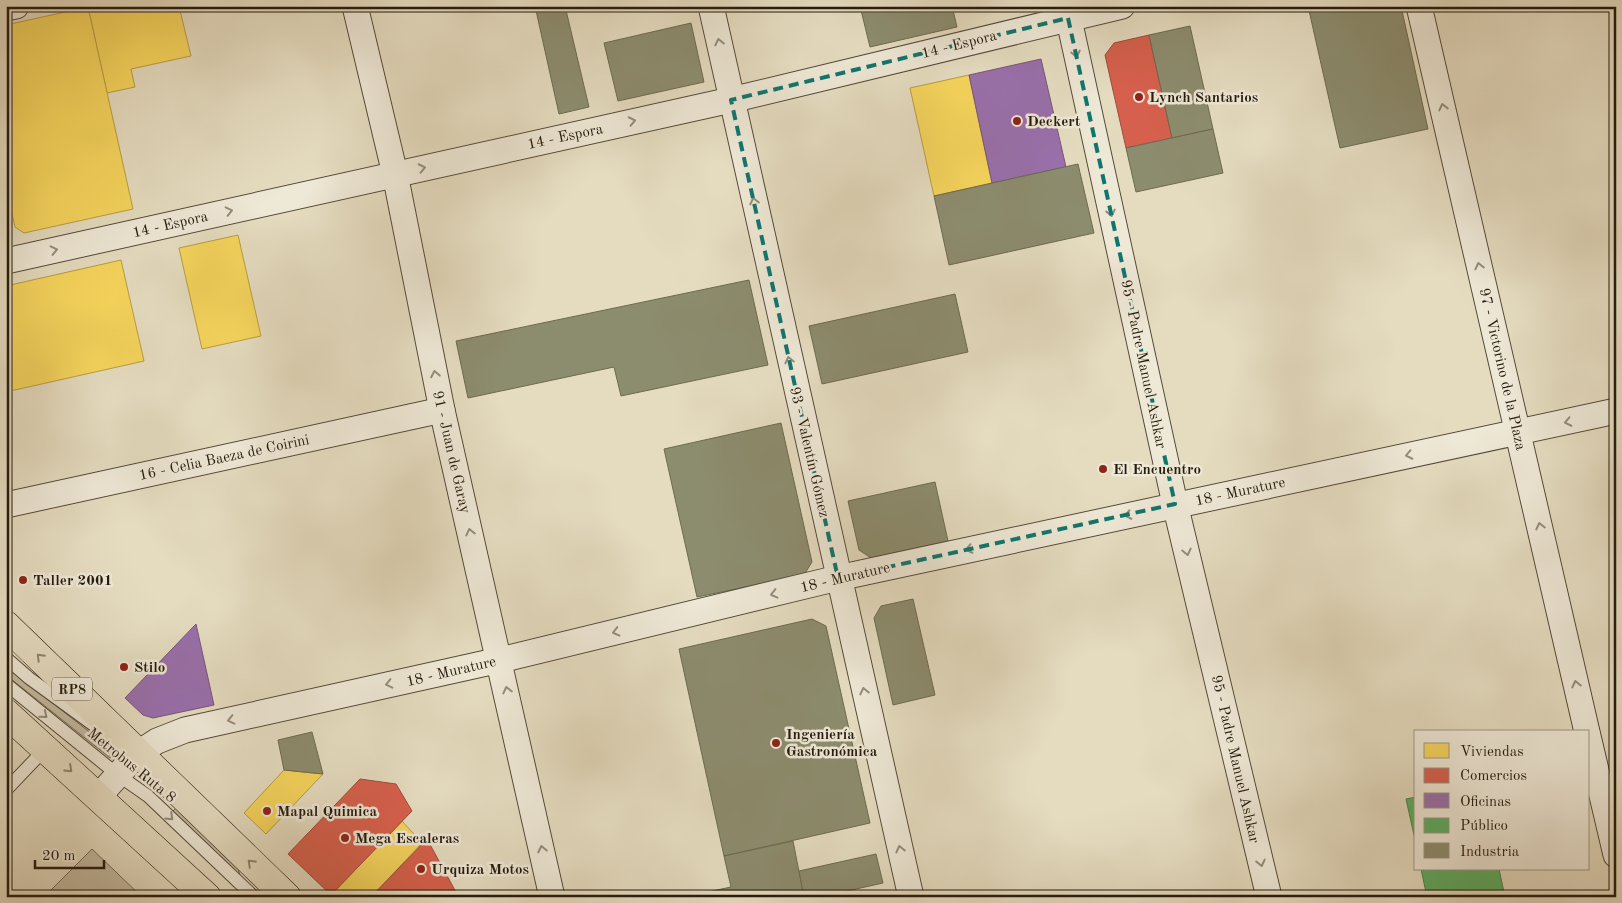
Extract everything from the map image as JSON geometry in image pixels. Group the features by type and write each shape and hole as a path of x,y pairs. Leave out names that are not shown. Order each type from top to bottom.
{"main road":[{"name":"RP8","path":"6,625 286,897"},
{"path":"6,713 207,897"}],"street":[{"path":"6,8 16,6"},
{"name":"91 - Juan de Garay","path":"355,6 395,174 442,410 552,897"},
{"name":"93 - Valentín Gómez","path":"711,6 911,897"},
{"name":"14 - Espora","path":"6,261 731,100 1067,12 1122,6"},
{"name":"97 - Victorino de la Plaza","path":"1419,6 1587,730"},
{"name":"95 - Padre Manuel Ashkar","path":"1067,12 1175,504 1269,897"},
{"name":"16 - Celia Baeza de Coirini","path":"6,505 442,410"},
{"name":"18 - Murature","path":"98,797 137,754 157,741 185,730 500,660 838,578 1175,504 1616,411"},
{"path":"1590,744 1616,855"}],"lane":[{"name":"Metrobus Ruta 8","path":"6,658 79,716 137,754"},
{"name":"Metrobus Ruta 8","path":"6,684 118,775 148,796 254,897"},
{"path":"6,790 46,748"}],"highlighted area":[{"path":"1068,18 1175,504 838,578 731,100"}],"shaded area":[{"path":"8,668 115,752 110,758 6,675"},
{"path":"178,806 235,859 240,875 173,811"},
{"path":"92,849 142,897 44,897"}],"building: Viviendas":[{"path":"179,6 191,56 131,69 135,87 107,93 88,7"},
{"path":"88,7 133,209 24,233 15,227 6,188 6,25"},
{"path":"969,75 992,183 934,196 910,88"},
{"path":"238,235 261,336 202,349 179,248"},
{"path":"121,260 144,361 6,392 6,286"},
{"path":"284,770 323,774 266,834 244,813"},
{"path":"402,821 422,843 371,897 332,897 331,895"}],"building: Comercios":[{"name":"Lynch Santarios","path":"1149,35 1172,138 1126,148 1105,55 1114,43"},
{"name":"Mega Escaleras","path":"360,779 396,784 412,811 331,895 288,854"},
{"name":"Urquiza Motos","path":"427,839 457,894 454,897 371,897"}],"building: Oficinas":[{"name":"Deckert","path":"1041,59 1066,167 992,183 969,75"},
{"path":"196,624 214,705 153,718 143,715 125,698"}],"building: Público":[{"path":"1414,797 1414,835 1406,799"},
{"path":"1421,870 1499,870 1505,897 1427,897"}],"building: Industria":[{"path":"535,6 565,6 589,107 559,114"},
{"path":"860,6 952,6 957,27 870,47"},
{"path":"1308,6 1401,6 1428,129 1340,148"},
{"path":"691,23 704,82 618,101 604,43"},
{"path":"1190,26 1213,129 1172,138 1149,35"},
{"path":"1213,129 1223,173 1136,192 1126,148"},
{"path":"1078,164 1094,233 949,265 934,196"},
{"path":"749,280 768,365 621,396 614,367 468,398 456,341"},
{"path":"955,294 968,352 822,384 809,326"},
{"path":"781,423 812,562 804,575 697,597 664,449"},
{"path":"935,482 948,541 871,558 859,550 848,501"},
{"name":"Ingeniería Gastronómica","path":"913,599 935,695 893,705 874,618 881,606"},
{"name":"Ingeniería Gastronómica","path":"812,619 826,626 870,823 724,856 679,649"},
{"path":"312,732 323,774 284,770 278,740"},
{"path":"793,841 804,897 684,897 731,887 724,856"},
{"path":"876,854 883,883 820,897 804,897 799,871"}],"place":[{"name":"Lynch Santarios","path":"1139,97"},
{"name":"Deckert","path":"1017,121"},
{"name":"El Encuentro","path":"1103,469"},
{"name":"Taller 2001","path":"23,580"},
{"name":"Stilo","path":"124,667"},
{"name":"Ingeniería Gastronómica","path":"776,743"},
{"name":"Mapal Quimica","path":"267,811"},
{"name":"Mega Escaleras","path":"345,838"},
{"name":"Urquiza Motos","path":"421,869"}]}
